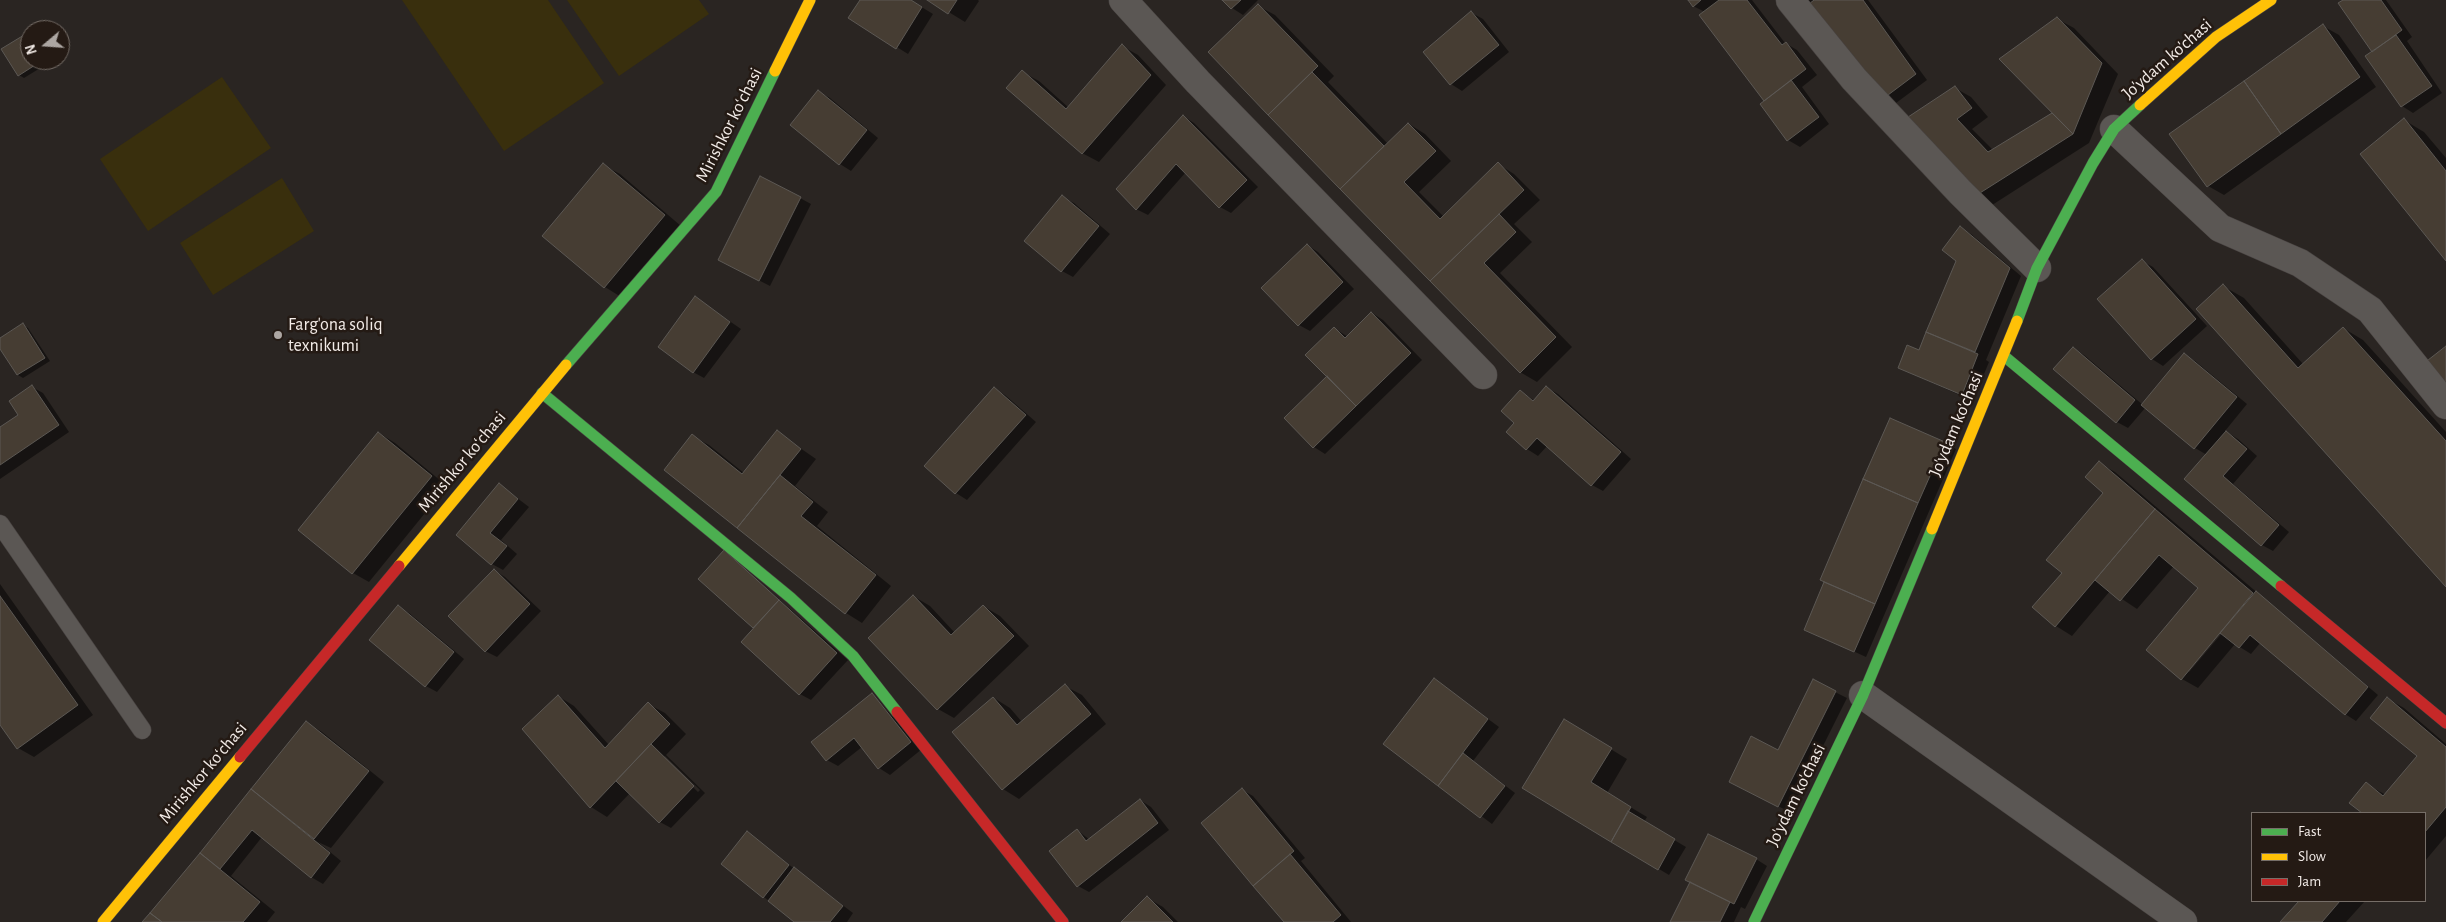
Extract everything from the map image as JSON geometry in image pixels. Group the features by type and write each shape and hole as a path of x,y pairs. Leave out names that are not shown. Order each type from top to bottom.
{"street":[{"path":"1123,0 1198,82 1483,375"},
{"path":"1790,0 1854,79 1961,193 2037,268"},
{"name":"Jo'ydam ko'chasi","path":"1754,922 1863,694 2004,356 2037,268 2114,129 2216,37 2271,0"},
{"name":"Mirishkor koʻchasi","path":"103,922 542,393 716,192 805,2"},
{"path":"2114,129 2220,228 2300,263 2370,310 2446,405"},
{"path":"2004,356 2446,723"},
{"path":"542,393 791,598 853,656 1063,922"},
{"path":"1863,694 2183,922"}],"lane":[{"path":"0,524 142,730"}],"shaded area":[{"path":"402,0 548,0 604,83 504,151"},
{"path":"567,0 699,0 709,14 619,76"},
{"path":"222,77 271,148 148,231 100,159"},
{"path":"282,178 314,231 213,295 180,243"}],"building":[{"path":"860,0 911,0 922,7 896,49 848,18"},
{"path":"927,0 957,0 948,14"},
{"path":"1222,0 1241,0 1231,9"},
{"path":"1688,0 1701,0 1693,7"},
{"path":"1719,0 1747,0 1782,45 1786,42 1806,69 1764,101 1699,15"},
{"path":"1814,0 1863,0 1916,74 1880,101 1809,4"},
{"path":"2343,0 2381,0 2402,30 2372,52 2338,3"},
{"path":"1258,4 1318,66 1268,115 1208,52"},
{"path":"1471,11 1499,45 1450,85 1423,52"},
{"path":"2057,17 2102,63 2073,134 1999,59"},
{"path":"2323,24 2360,77 2281,134 2244,81"},
{"path":"2396,35 2432,86 2401,107 2365,56"},
{"path":"20,37 20,70 27,70 18,76 1,49"},
{"path":"1122,44 1151,75 1082,154 1006,88 1022,70 1066,109"},
{"path":"1312,72 1384,146 1340,189 1268,115"},
{"path":"1791,80 1819,117 1787,141 1760,104"},
{"path":"2244,81 2281,134 2207,187 2169,134"},
{"path":"1955,86 1972,108 1957,119 1988,152 2052,113 2073,134 1972,198 1899,123"},
{"path":"818,90 867,130 839,165 790,125"},
{"path":"1183,115 1247,180 1219,208 1176,164 1136,210 1116,189"},
{"path":"2404,118 2446,171 2446,261 2360,154"},
{"path":"1408,123 1436,151 1404,182 1440,219 1498,162 1524,190 1430,281 1340,189"},
{"path":"603,163 665,215 604,288 542,236"},
{"path":"760,176 801,197 759,281 718,260"},
{"path":"1062,195 1099,226 1061,272 1024,241"},
{"path":"1499,214 1516,232 1484,263 1556,337 1520,373 1430,281"},
{"path":"1960,226 2010,268 1975,352 1926,332 1956,261 1942,250"},
{"path":"1307,244 1343,282 1298,326 1261,288"},
{"path":"2142,259 2196,319 2151,360 2097,299"},
{"path":"2223,284 2298,368 2343,327 2446,441 2446,587 2196,309"},
{"path":"695,296 730,322 693,373 658,347"},
{"path":"1371,312 1411,353 1356,406 1305,355 1334,327 1345,338"},
{"path":"23,323 45,358 17,375 0,349 0,338"},
{"path":"1926,332 1978,354 1962,395 1898,368 1907,345 1919,350"},
{"path":"2446,346 2446,392 2423,364"},
{"path":"2073,347 2135,400 2116,423 2053,369"},
{"path":"2184,353 2237,397 2194,449 2141,405"},
{"path":"1327,376 1356,406 1313,448 1284,418"},
{"path":"32,385 59,425 0,465 0,427 18,415 9,401"},
{"path":"1546,386 1621,452 1591,486 1537,438 1526,450 1506,432 1514,423 1501,411 1520,390 1533,401"},
{"path":"994,387 1026,415 955,494 924,466"},
{"path":"1890,418 1945,442 1918,503 1863,479"},
{"path":"777,430 801,449 737,528 664,470 692,434 742,474"},
{"path":"2226,431 2247,449 2223,476 2279,525 2261,546 2184,479"},
{"path":"378,432 432,476 352,574 298,530"},
{"path":"2099,461 2155,509 2055,627 2032,607 2062,573 2046,560 2103,493 2085,477"},
{"path":"780,475 813,502 801,516 876,575 845,614 737,528"},
{"path":"1863,479 1918,503 1875,604 1820,580"},
{"path":"499,483 518,499 490,533 507,546 491,565 456,535"},
{"path":"2155,509 2253,593 2181,680 2146,650 2198,588 2159,555 2120,601 2095,580"},
{"path":"724,550 779,600 753,628 698,579"},
{"path":"494,569 530,604 485,652 448,616"},
{"path":"1824,582 1875,604 1854,652 1804,630"},
{"path":"2256,591 2368,687 2345,715 2250,635 2239,648 2220,633"},
{"path":"913,595 951,635 983,605 1014,636 937,710 868,638"},
{"path":"0,596 78,705 17,749 0,725"},
{"path":"779,600 837,653 799,695 741,642"},
{"path":"398,605 454,652 425,687 369,640"},
{"path":"1434,678 1488,719 1438,786 1383,744"},
{"path":"1813,679 1836,691 1778,807 1729,782 1751,736 1778,750"},
{"path":"1065,684 1091,714 1002,790 952,732 993,697 1017,725"},
{"path":"872,693 911,742 878,769 854,738 826,761 811,742"},
{"path":"558,695 605,748 648,702 670,724 590,808 522,729"},
{"path":"2387,697 2446,747 2446,807 2426,831 2426,812 2361,812 2349,803 2366,782 2383,796 2417,756 2370,718"},
{"path":"1564,719 1612,748 1591,782 1631,807 1611,842 1522,788"},
{"path":"306,721 369,771 314,839 251,789"},
{"path":"651,744 694,786 659,823 616,781"},
{"path":"1463,753 1505,786 1480,818 1438,786"},
{"path":"1242,788 1294,851 1253,886 1201,823"},
{"path":"251,789 330,853 311,878 252,830 220,869 200,853"},
{"path":"1140,799 1158,823 1077,887 1049,851 1077,829 1086,841"},
{"path":"1628,811 1675,839 1658,870 1611,842"},
{"path":"747,831 789,865 763,898 721,864"},
{"path":"1708,834 1757,858 1734,904 1685,880"},
{"path":"200,853 260,902 243,922 162,922 150,913"},
{"path":"1290,854 1341,915 1333,922 1284,922 1253,886"},
{"path":"794,867 843,906 830,922 794,922 768,901"},
{"path":"1690,882 1730,902 1720,922 1670,922"},
{"path":"1147,896 1173,922 1121,922"},
{"path":"2298,902 2339,902 2322,922 2280,922"},
{"path":"150,913 162,922 142,922"}],"traffic: fast":[{"path":"566,365 716,192 775,71"},
{"path":"2017,321 2037,268 2093,163 2114,129 2140,105"},
{"path":"2004,356 2281,586"},
{"path":"542,393 791,598 853,656 897,712"},
{"path":"1754,922 1863,695 1932,529"}],"traffic: slow":[{"path":"775,71 810,0"},
{"path":"2140,105 2216,37 2271,0"},
{"path":"1932,529 2017,321"},
{"path":"399,566 566,365"},
{"path":"103,922 240,757"}],"traffic: jam":[{"path":"240,757 399,566"},
{"path":"2281,586 2446,723"},
{"path":"897,712 1063,922"}],"place":[{"name":"Farg'ona soliq texnikumi","path":"278,335"}]}
